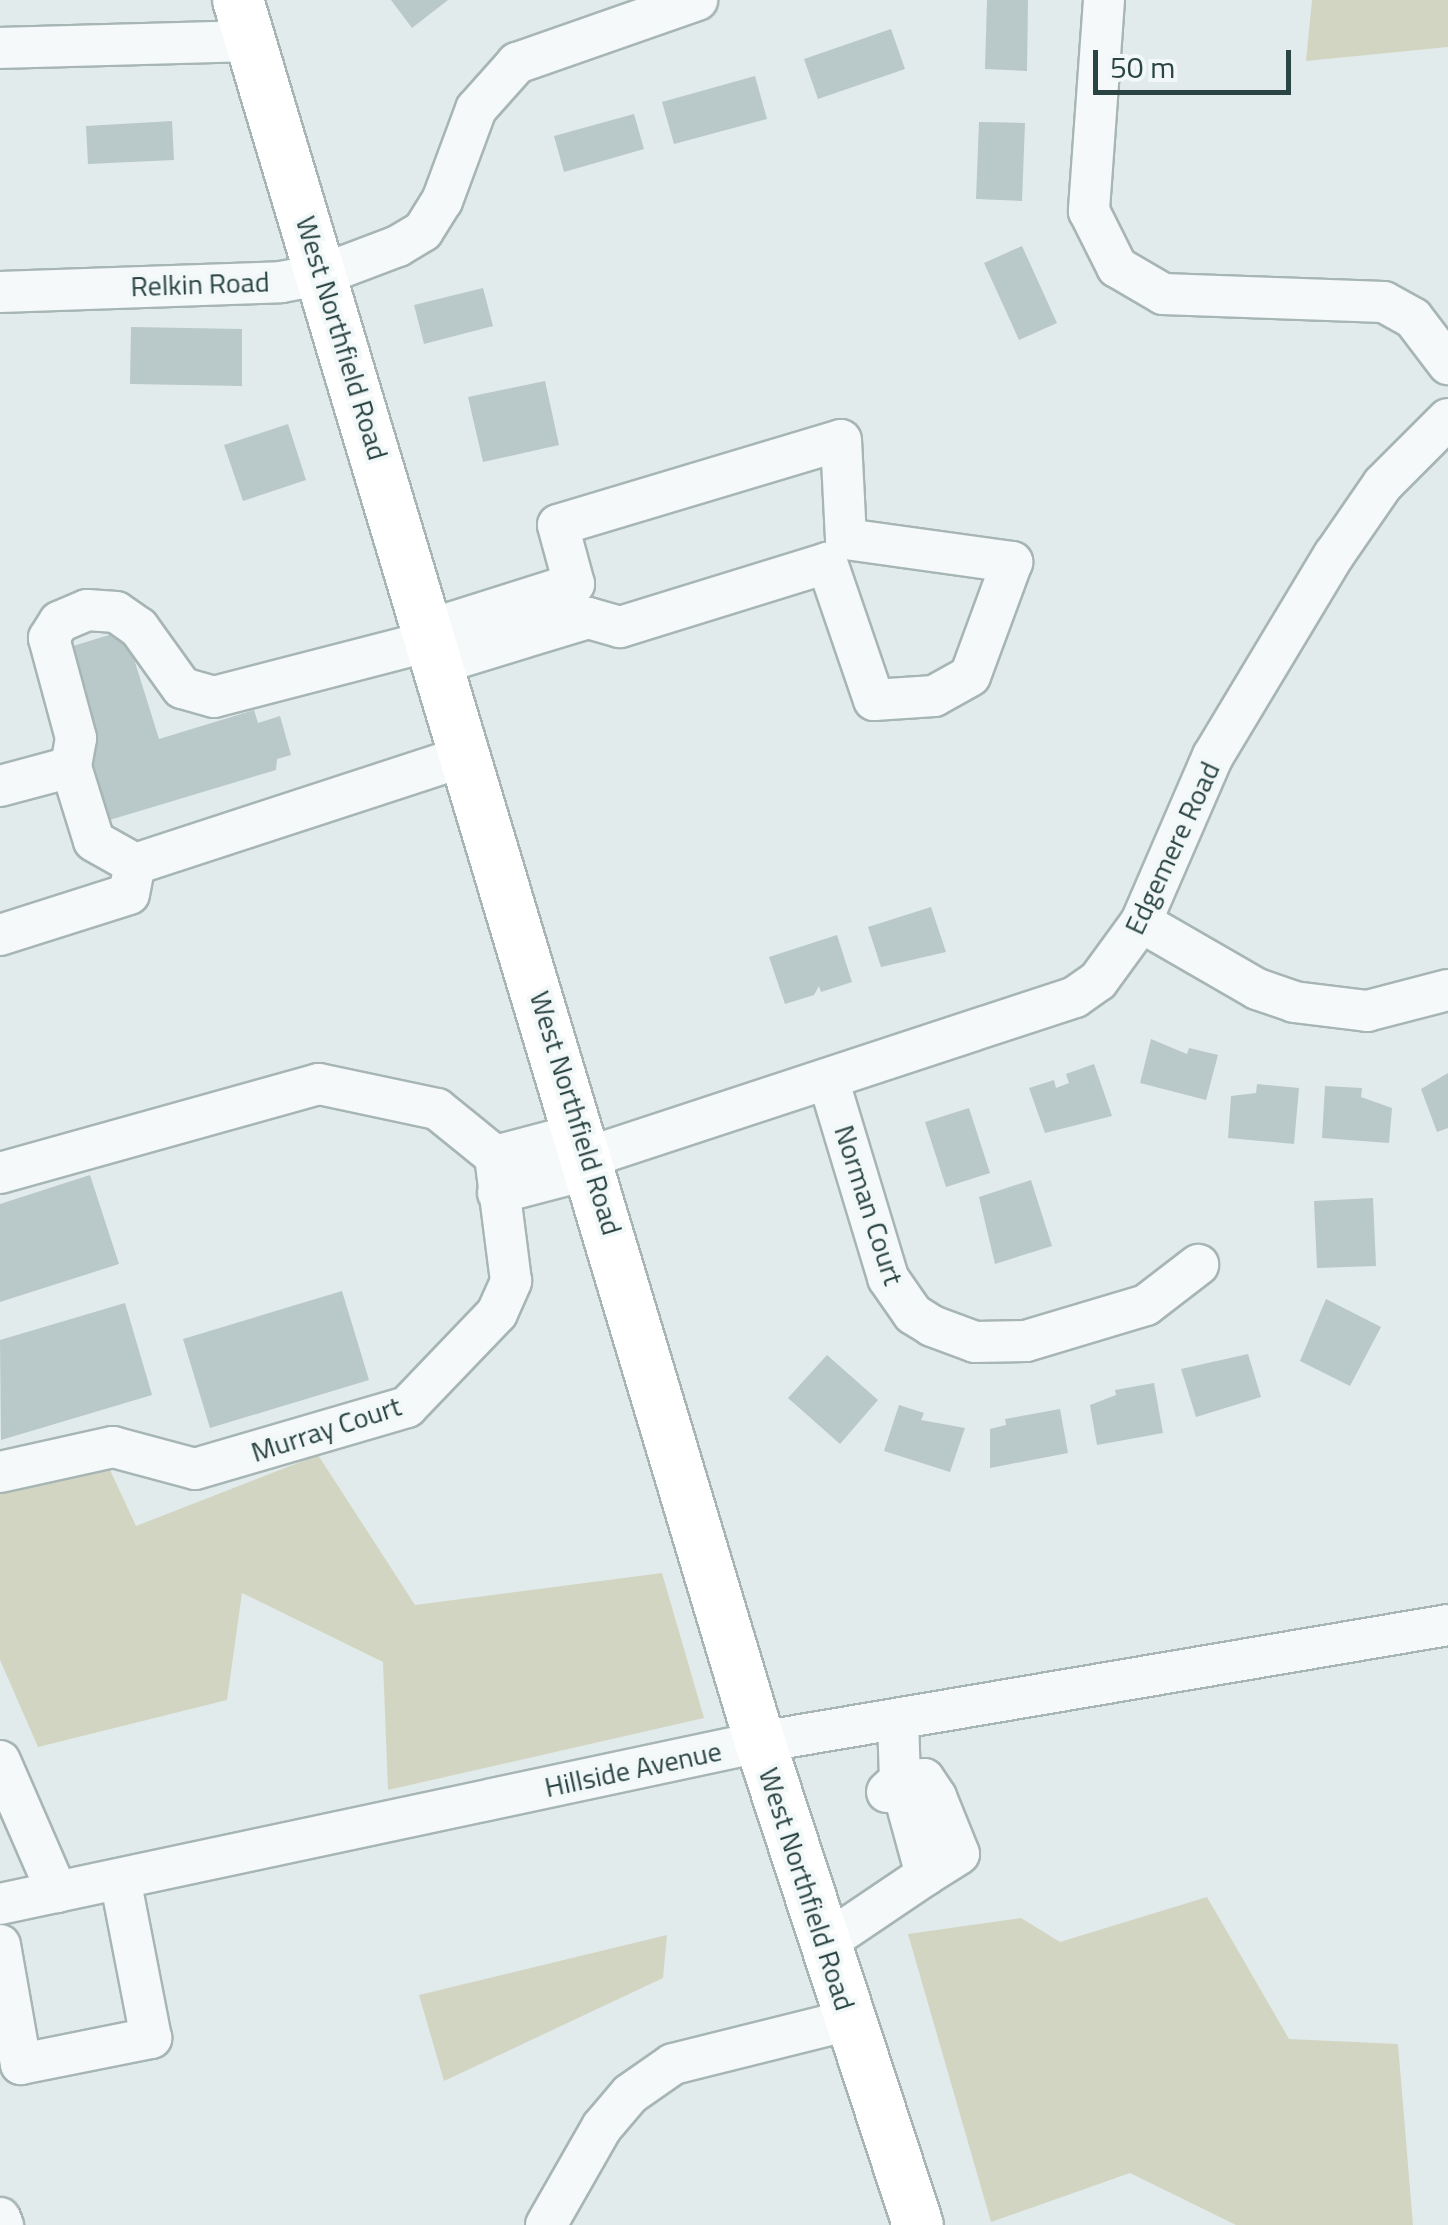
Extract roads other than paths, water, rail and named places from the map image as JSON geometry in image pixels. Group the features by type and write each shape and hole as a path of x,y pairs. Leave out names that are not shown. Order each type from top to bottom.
{"main road":[{"name":"West Northfield Road","path":"244,21 588,1153 760,1742 917,2224"}],"street":[{"name":"Relkin Road","path":"0,292 281,282 324,274 422,232 442,201 476,108 517,64 697,0"},
{"path":"1104,0 1089,211 1094,232 1134,281 1190,298 1384,302 1413,318 1448,364"},
{"path":"0,48 244,21"},
{"name":"Edgemere Road","path":"497,1175 588,1153 829,1082 1075,997 1118,960 1140,922 1214,756 1334,555 1384,484 1448,419"},
{"path":"435,644 574,584 558,524 841,440 846,539 1012,562 970,676 934,696 874,700 827,562 620,628 588,618 435,644 214,697 182,688 128,620 87,610 59,622 49,638 76,738 71,767 94,841 134,864 468,755"},
{"path":"0,786 71,767"},
{"path":"0,935 129,894 134,864"},
{"path":"1140,922 1294,1002 1367,1011 1448,990"},
{"name":"Norman Court","path":"829,1082 888,1278 913,1314 932,1326 974,1342 1026,1341 1146,1305 1198,1265"},
{"path":"0,1173 319,1084 437,1109 497,1175"},
{"name":"Murray Court","path":"0,1472 112,1447 195,1469 407,1408 497,1312 512,1281 497,1175"},
{"name":"Hillside Avenue","path":"0,1904 760,1742 1448,1625"},
{"path":"825,1943 914,1880 900,1780 898,1718"},
{"path":"0,1761 57,1892"},
{"path":"0,1945 21,2064 151,2038 120,1879"},
{"path":"546,2225 602,2126 630,2094 674,2064 850,2020"},
{"path":"0,2218 4,2225"}]}
